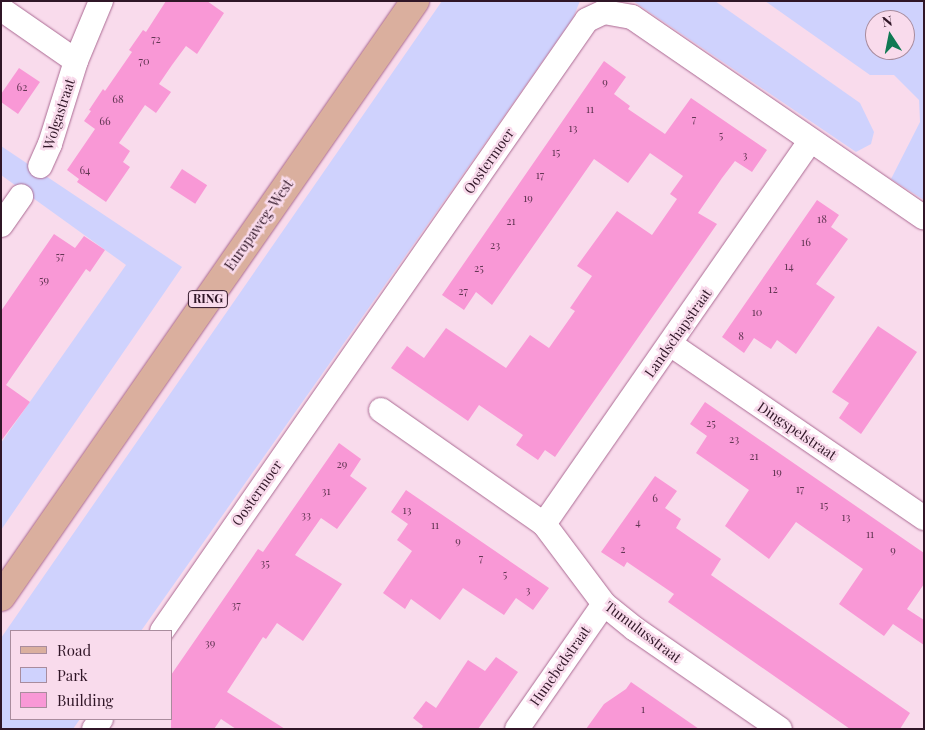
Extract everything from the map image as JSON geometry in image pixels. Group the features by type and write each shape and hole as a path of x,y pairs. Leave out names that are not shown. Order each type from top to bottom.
{"main road":[{"name":"Europaweg-West","path":"1,597 415,1"}],"street":[{"name":"Wolgastraat","path":"40,166 50,144 76,61 101,1"},
{"name":"Wolgastraat","path":"1,9 76,61"},
{"name":"Oostermoer","path":"163,630 587,20 604,12 632,17 924,218"},
{"name":"Landschapstraat","path":"544,524 810,141"},
{"path":"1,225 21,196"},
{"name":"Dingspelstraat","path":"670,344 924,518"},
{"name":"Tumulusstraat","path":"381,410 544,524 604,604 635,629 780,729"},
{"name":"Hunebedstraat","path":"517,729 604,604"}],"green space":[{"path":"442,1 580,1 573,18 142,630 10,630 10,720 79,720 73,729 1,729 1,638"},
{"path":"633,1 715,1 860,103 874,132 871,144 856,152"},
{"path":"765,1 924,1 924,200 891,179 920,122 919,100 894,75 870,75"},
{"path":"1,146 182,267 1,530 1,443 126,265 1,175"}],"building":[{"path":"166,1 207,1 224,13 197,54 186,46 159,84 171,92 156,113 145,105 119,143 130,151 123,162 130,167 106,202 77,182 79,179 67,170 95,129 84,121 91,111 89,110 103,89 105,91 132,52 129,50 143,30 146,32"},
{"path":"604,61 626,77 614,94 630,106 628,109 665,134 691,98 767,150 752,172 735,161 722,178 698,213 717,224 555,457 545,450 538,460 516,445 523,435 479,405 468,421 391,368 407,346 424,358 446,328 506,368 530,335 549,348 575,311 570,308 592,276 577,266 617,211 652,235 677,199 670,194 683,176 650,153 628,183 594,159 492,305 476,292 464,310 442,295"},
{"path":"19,68 40,82 18,114 1,102 1,94"},
{"path":"182,169 207,185 195,204 170,187"},
{"path":"817,200 839,215 831,227 848,239 816,284 835,297 796,354 777,340 771,349 754,338 744,353 722,337"},
{"path":"54,234 75,248 84,236 105,250 90,272 86,269 6,385 30,402 1,441 1,311"},
{"path":"878,326 917,352 861,434 839,418 849,403 832,392"},
{"path":"705,402 924,553 924,584 907,609 924,620 924,645 893,624 884,636 839,604 863,569 796,522 769,559 725,526 749,490 696,453 707,436 690,424"},
{"path":"339,443 361,459 350,476 367,488 337,529 321,518 295,555 342,584 303,641 277,623 266,639 263,637 227,692 285,729 236,729 221,719 214,729 171,729 172,674 258,549 263,552"},
{"path":"655,476 677,491 665,508 681,519 676,528 721,559 711,575 910,713 900,729 850,729 668,602 674,594 627,562 624,567 601,552"},
{"path":"406,490 549,588 533,610 516,598 504,615 463,588 440,620 411,599 405,609 383,593 412,551 397,540 408,524 391,512"},
{"path":"496,657 518,672 478,729 421,729 423,726 413,718 426,701 436,708 468,660 485,671"},
{"path":"631,682 699,729 586,729 604,704 626,689"}]}
